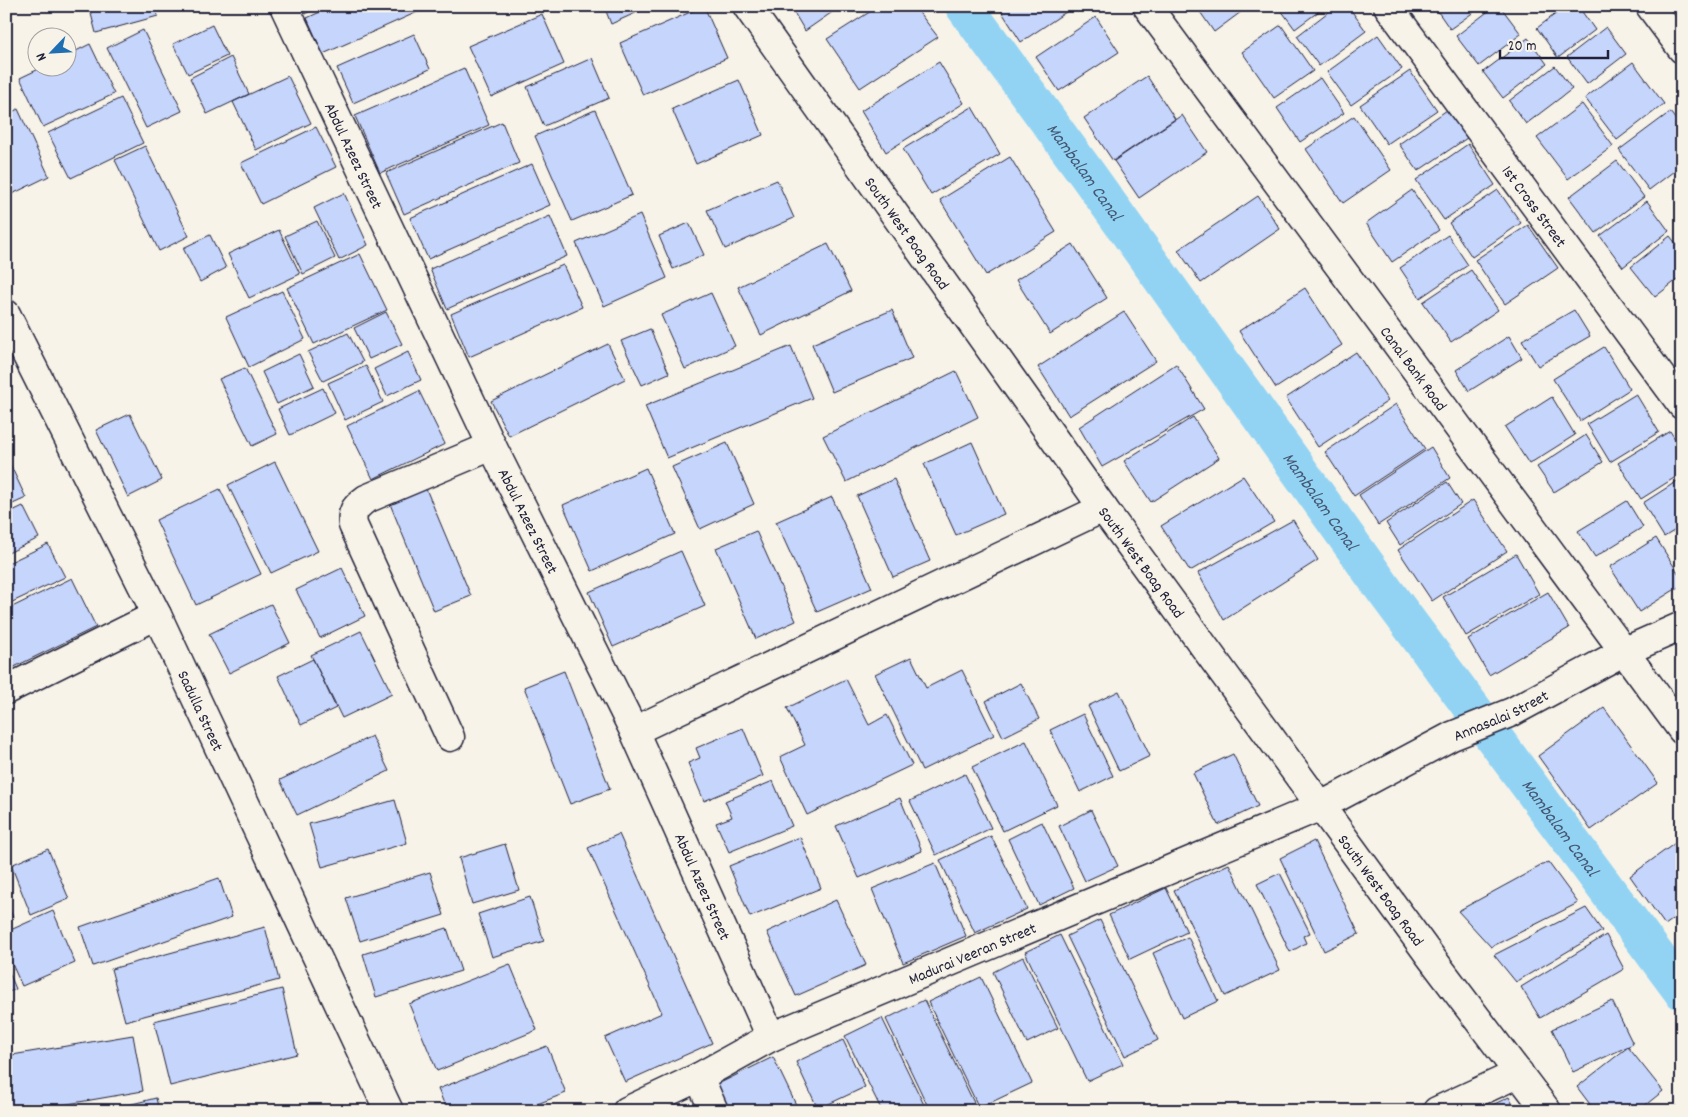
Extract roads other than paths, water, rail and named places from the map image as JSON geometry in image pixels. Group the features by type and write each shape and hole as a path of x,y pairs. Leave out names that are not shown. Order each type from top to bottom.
{"street":[{"name":"Abdul Azeez Street","path":"284,6 492,446 634,731 770,1037"},
{"name":"South West Boag Road","path":"747,6 1103,508 1430,956 1547,1111"},
{"name":"Canal Bank Road","path":"1147,6 1682,730"},
{"name":"1st Cross Street","path":"1388,6 1682,405"},
{"path":"1650,6 1682,48"},
{"name":"Sadulla Street","path":"6,314 157,615 389,1111"},
{"path":"450,737 353,525 352,518 354,509 366,500 492,446"},
{"path":"634,731 1103,508"},
{"path":"6,690 157,615"},
{"name":"Annasalai Street","path":"1321,806 1452,736 1512,712 1623,652 1682,626"},
{"name":"Madurai Veeran Street","path":"627,1111 699,1077 770,1037 1321,806"},
{"path":"1437,1111 1519,1073"},
{"path":"699,1077 714,1111"}],"waterway":[{"name":"Mambalam Canal","path":"964,6 1087,174 1385,591 1682,991"}]}
